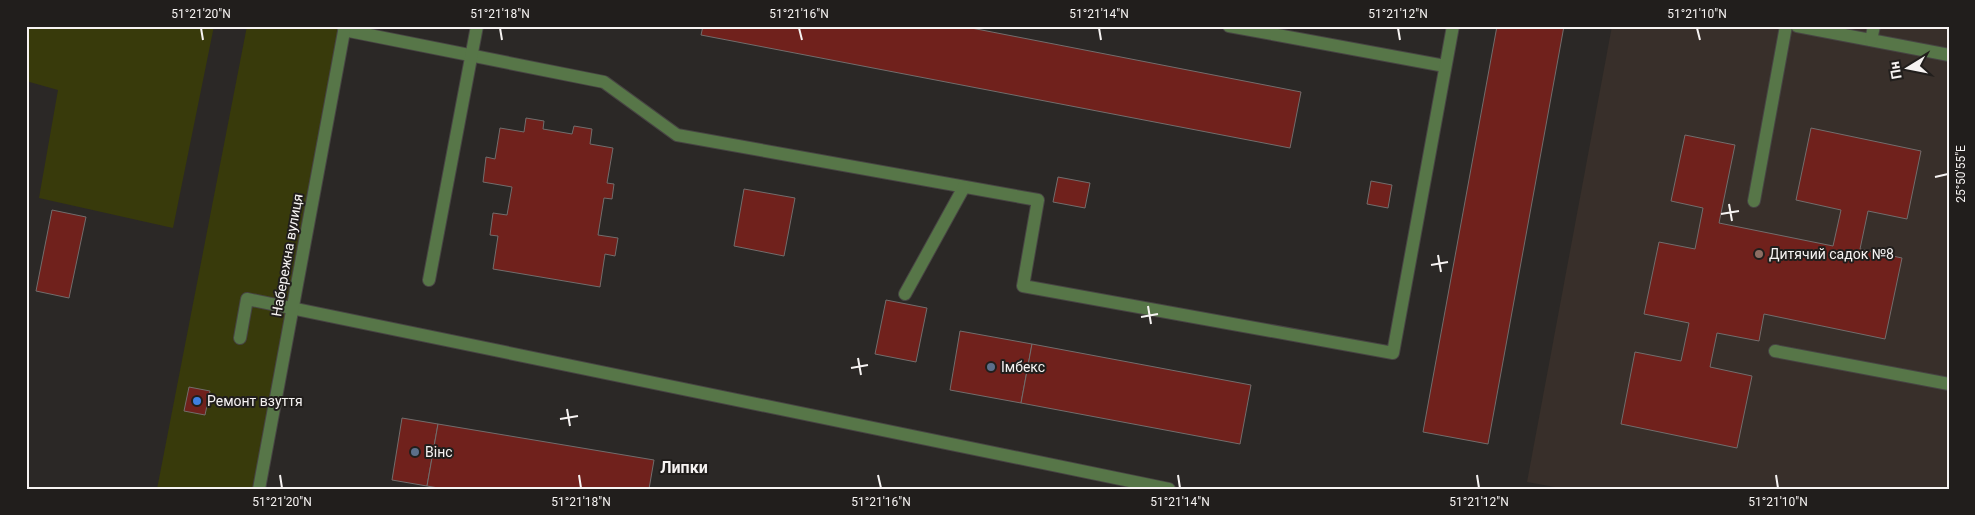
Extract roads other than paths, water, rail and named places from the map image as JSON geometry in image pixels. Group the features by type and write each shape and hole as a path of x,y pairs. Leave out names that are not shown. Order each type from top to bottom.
{"street":[{"path":"429,280 477,26"},
{"path":"1230,26 1445,66"},
{"path":"344,28 604,82 678,135 1038,200 1023,286 1393,353 1452,26"},
{"path":"1754,201 1786,26"},
{"path":"1797,26 1949,55"},
{"path":"1871,40 1874,26"},
{"name":"Набережна вулиця","path":"259,489 344,28"},
{"path":"905,294 964,187"},
{"path":"240,338 247,298 1169,489"},
{"path":"1775,351 1949,384"}],"place":[{"name":"Дитячий садок №8","path":"1759,254"},
{"name":"Імбекс","path":"991,367"},
{"name":"Ремонт взуття","path":"197,401"},
{"name":"Вінс","path":"415,452"}],"district":[{"name":"Липки","path":"684,467"}]}
